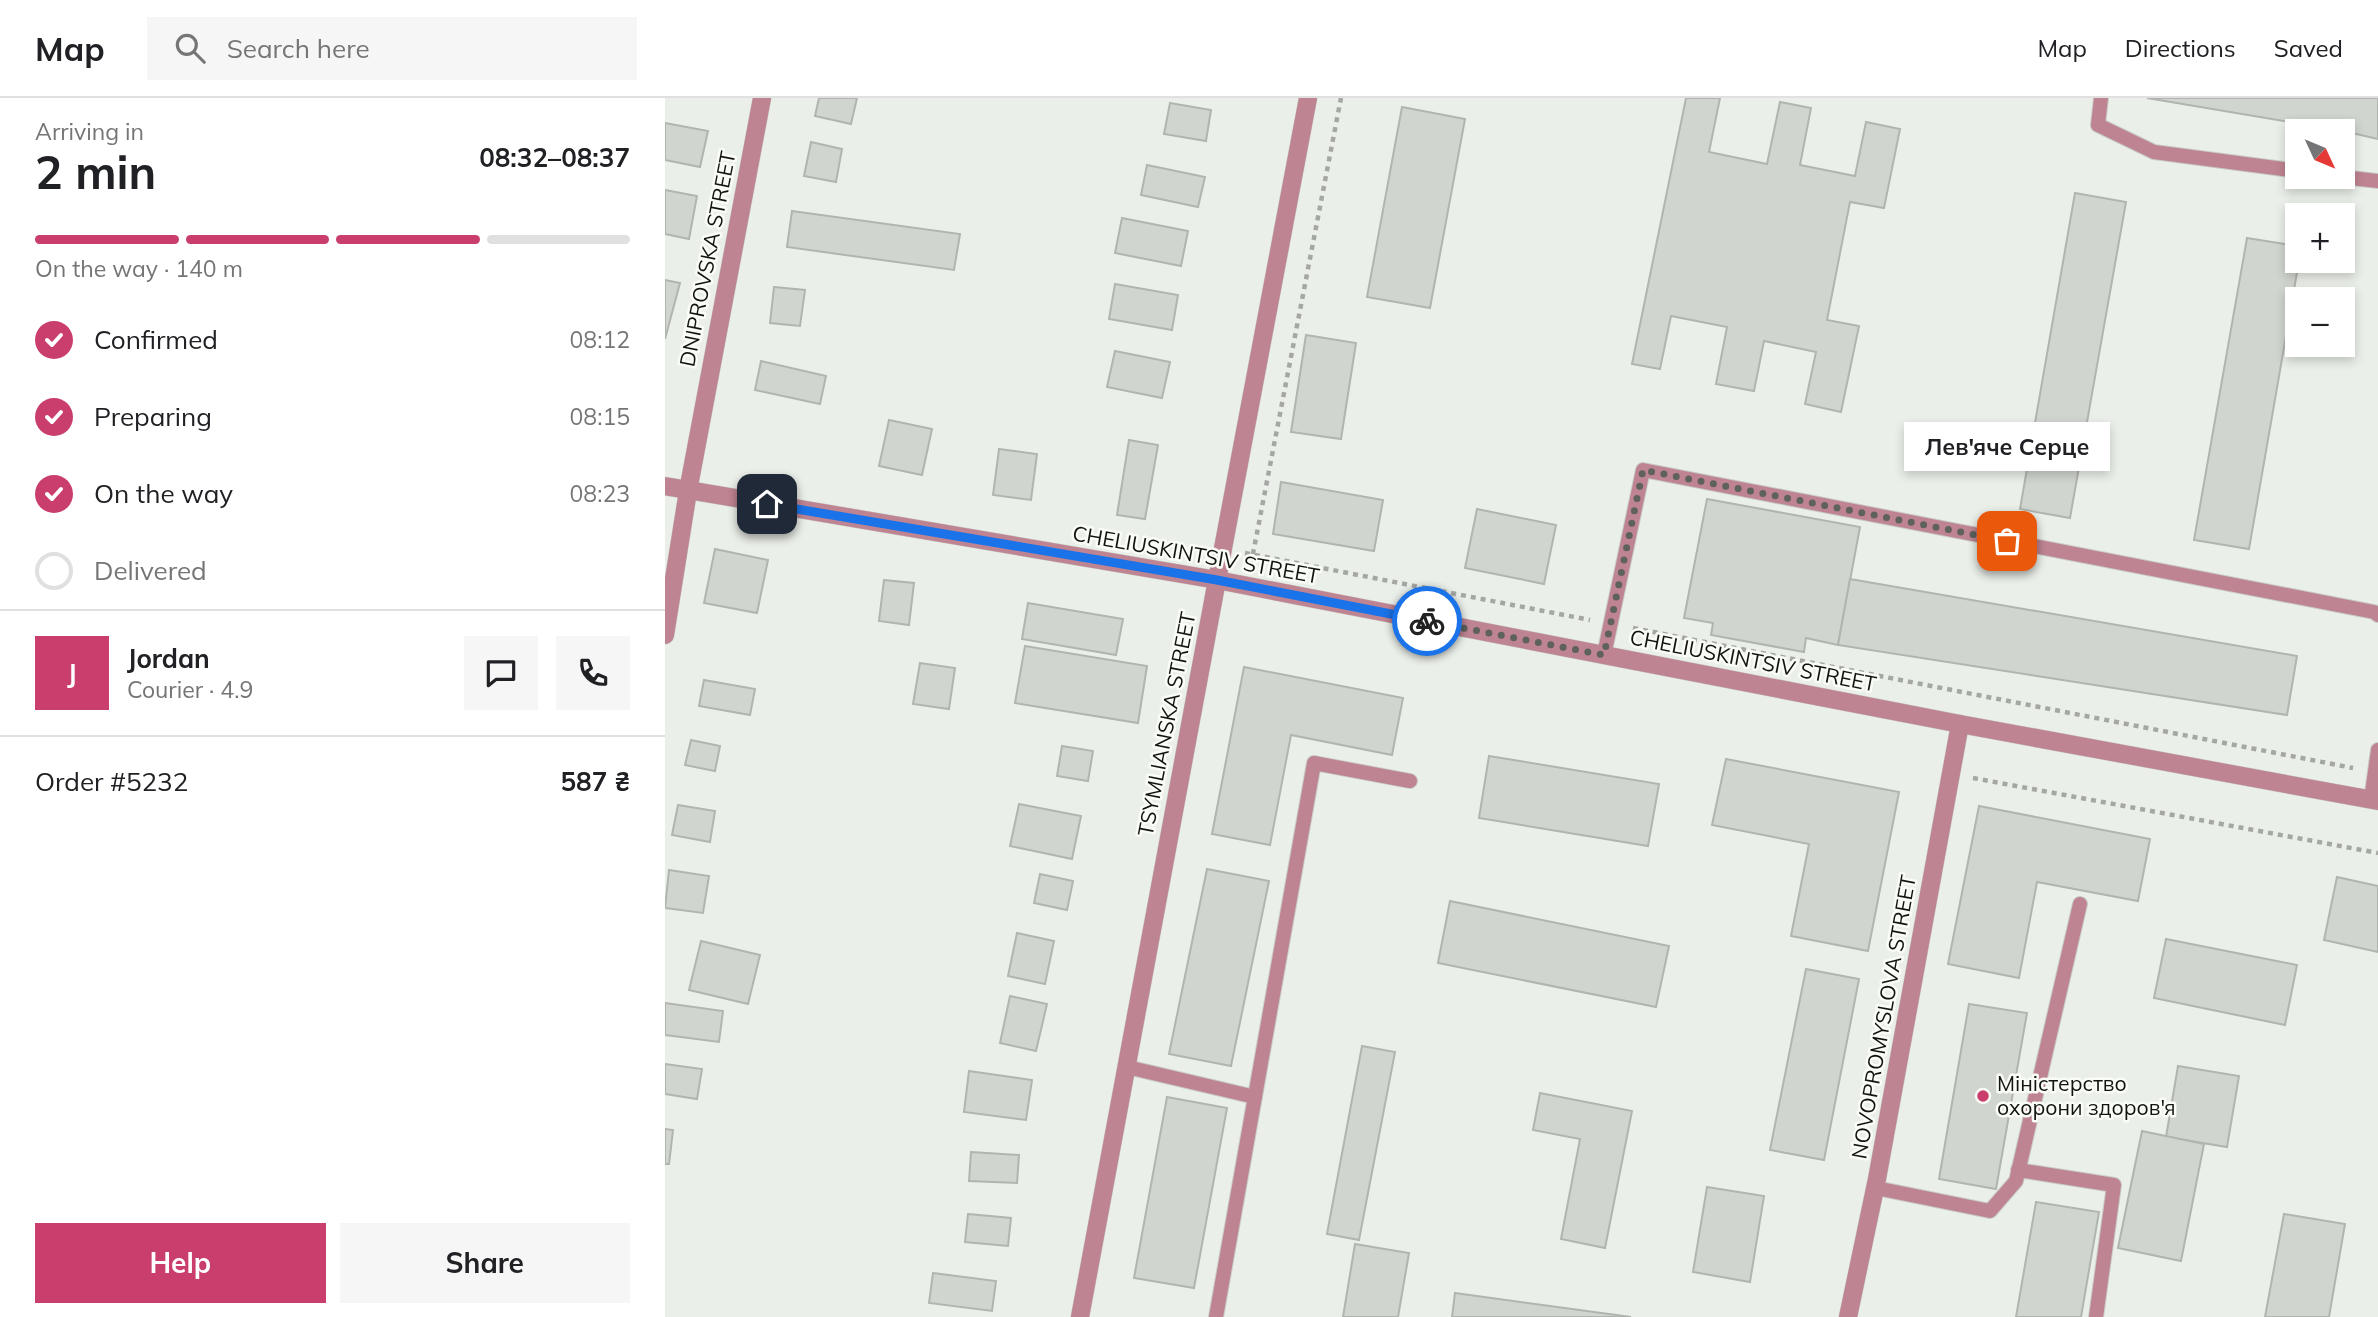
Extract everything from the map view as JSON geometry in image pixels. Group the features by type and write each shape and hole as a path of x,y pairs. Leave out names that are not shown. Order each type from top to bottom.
{"street":[{"name":"DNIPROVSKA STREET","path":"665,635 688,491 762,98"},
{"name":"TSYMLIANSKA STREET","path":"1080,1317 1308,98"},
{"name":"CHELIUSKINTSIV STREET","path":"665,486 1246,585 1960,724 2374,801"},
{"name":"NOVOPROMYSLOVA STREET","path":"1848,1317 1876,1188 1960,724"}],"lane":[{"path":"2101,98 2098,125 2154,152 2285,169"},
{"path":"2355,178 2378,181"},
{"path":"1604,655 1643,470 2374,612 2378,615"},
{"path":"2374,801 2378,750"},
{"path":"1216,1317 1314,763 1410,781"},
{"path":"1876,1188 1990,1210 2016,1181 2080,904"},
{"path":"1127,1067 1255,1097"},
{"path":"2018,1170 2114,1185 2096,1317"}],"path":[{"path":"1246,585 1341,98"},
{"path":"1223,549 2375,773"},
{"path":"1951,774 2378,853"}],"building":[{"path":"819,98 857,98 851,124 815,116"},
{"path":"1686,98 1720,98 1709,152 1767,164 1780,102 1811,108 1800,165 1855,176 1866,122 1900,129 1884,208 1850,202 1827,320 1859,326 1841,412 1805,404 1816,352 1764,341 1754,391 1716,384 1727,327 1671,316 1660,369 1632,364"},
{"path":"2147,98 2378,98 2378,139 2355,134 2355,119 2285,119 2285,121"},
{"path":"1170,103 1211,110 1206,141 1164,134"},
{"path":"1402,107 1465,119 1430,308 1367,297"},
{"path":"665,123 708,131 700,167 665,160"},
{"path":"811,142 842,149 836,182 804,176"},
{"path":"1147,165 1205,177 1198,207 1141,195"},
{"path":"665,190 697,196 689,239 665,234"},
{"path":"2075,193 2126,202 2070,518 2020,509"},
{"path":"792,211 960,234 954,270 787,247"},
{"path":"1122,218 1188,231 1181,266 1115,253"},
{"path":"2247,238 2285,244 2285,273 2297,273 2294,287 2285,287 2285,342 2249,549 2194,540"},
{"path":"665,280 680,283 665,339"},
{"path":"1115,284 1178,295 1172,330 1109,319"},
{"path":"774,287 805,290 800,326 770,323"},
{"path":"1306,335 1356,343 1341,439 1291,432"},
{"path":"1115,351 1170,362 1162,398 1107,387"},
{"path":"761,361 826,376 820,404 755,390"},
{"path":"889,420 932,429 922,475 879,466"},
{"path":"1129,440 1158,445 1145,519 1117,515"},
{"path":"999,449 1037,454 1031,500 993,495"},
{"path":"1281,482 1383,500 1374,551 1273,534"},
{"path":"1707,499 1860,527 1838,645 1806,638 1804,652 1711,635 1713,623 1684,618"},
{"path":"1477,509 1556,525 1544,584 1465,568"},
{"path":"715,549 768,560 757,613 704,603"},
{"path":"1850,579 2297,656 2287,715 1838,645"},
{"path":"884,580 914,583 909,625 879,621"},
{"path":"1028,603 1123,619 1116,655 1022,639"},
{"path":"1025,646 1147,666 1138,723 1015,703"},
{"path":"920,663 955,668 949,709 913,704"},
{"path":"1244,667 1403,698 1392,755 1291,735 1270,845 1212,834"},
{"path":"704,680 755,689 750,715 699,706"},
{"path":"691,740 720,746 715,771 685,765"},
{"path":"1062,746 1093,751 1088,781 1057,776"},
{"path":"1489,756 1659,784 1648,846 1479,818"},
{"path":"1726,759 1899,792 1868,951 1791,936 1809,844 1712,825"},
{"path":"1019,804 1081,816 1072,859 1010,846"},
{"path":"678,805 715,811 710,842 672,835"},
{"path":"1979,806 2150,839 2138,901 2037,882 2019,978 1948,964"},
{"path":"1207,869 1269,881 1231,1066 1169,1054"},
{"path":"669,870 709,876 703,913 665,908"},
{"path":"1040,874 1073,881 1067,910 1034,903"},
{"path":"2337,877 2378,886 2378,952 2324,940"},
{"path":"1450,901 1669,946 1656,1007 1438,963"},
{"path":"1017,933 1054,941 1045,984 1008,976"},
{"path":"2166,939 2297,965 2285,1025 2154,998"},
{"path":"701,941 760,955 748,1004 689,990"},
{"path":"1806,969 1859,979 1824,1160 1770,1150"},
{"path":"1010,996 1047,1004 1036,1051 1000,1043"},
{"path":"665,1003 723,1011 719,1042 665,1035"},
{"name":"Міністерство охорони здоров'я","path":"1969,1004 2027,1013 1996,1189 1939,1179"},
{"path":"1362,1046 1395,1052 1359,1240 1327,1234"},
{"path":"665,1064 702,1069 697,1099 665,1094"},
{"path":"2178,1066 2239,1076 2227,1147 2166,1137"},
{"path":"969,1071 1032,1080 1026,1120 964,1112"},
{"path":"1540,1093 1632,1111 1605,1248 1561,1239 1580,1139 1533,1130"},
{"path":"1167,1097 1227,1108 1194,1288 1134,1278"},
{"path":"665,1129 673,1130 669,1164 665,1164"},
{"path":"2142,1131 2204,1144 2181,1261 2118,1248"},
{"path":"971,1152 1019,1155 1017,1183 969,1181"},
{"path":"1707,1187 1764,1196 1750,1282 1693,1272"},
{"path":"2036,1202 2099,1212 2081,1317 2016,1317"},
{"path":"968,1214 1011,1218 1008,1246 965,1242"},
{"path":"2284,1214 2345,1224 2329,1317 2265,1317"},
{"path":"1355,1244 1409,1253 1398,1317 1343,1317"},
{"path":"933,1273 996,1281 992,1311 929,1303"},
{"path":"1455,1293 1631,1317 1452,1317"}],"way so far":[{"path":"1427,621 1604,655 1643,470 2007,541"}],"place":[{"name":"Лев'яче Серце","path":"2007,541"},
{"name":"Міністерство охорони здоров'я","path":"1983,1096"}],"route":[{"path":"767,504 1217,580 1427,621"}]}
